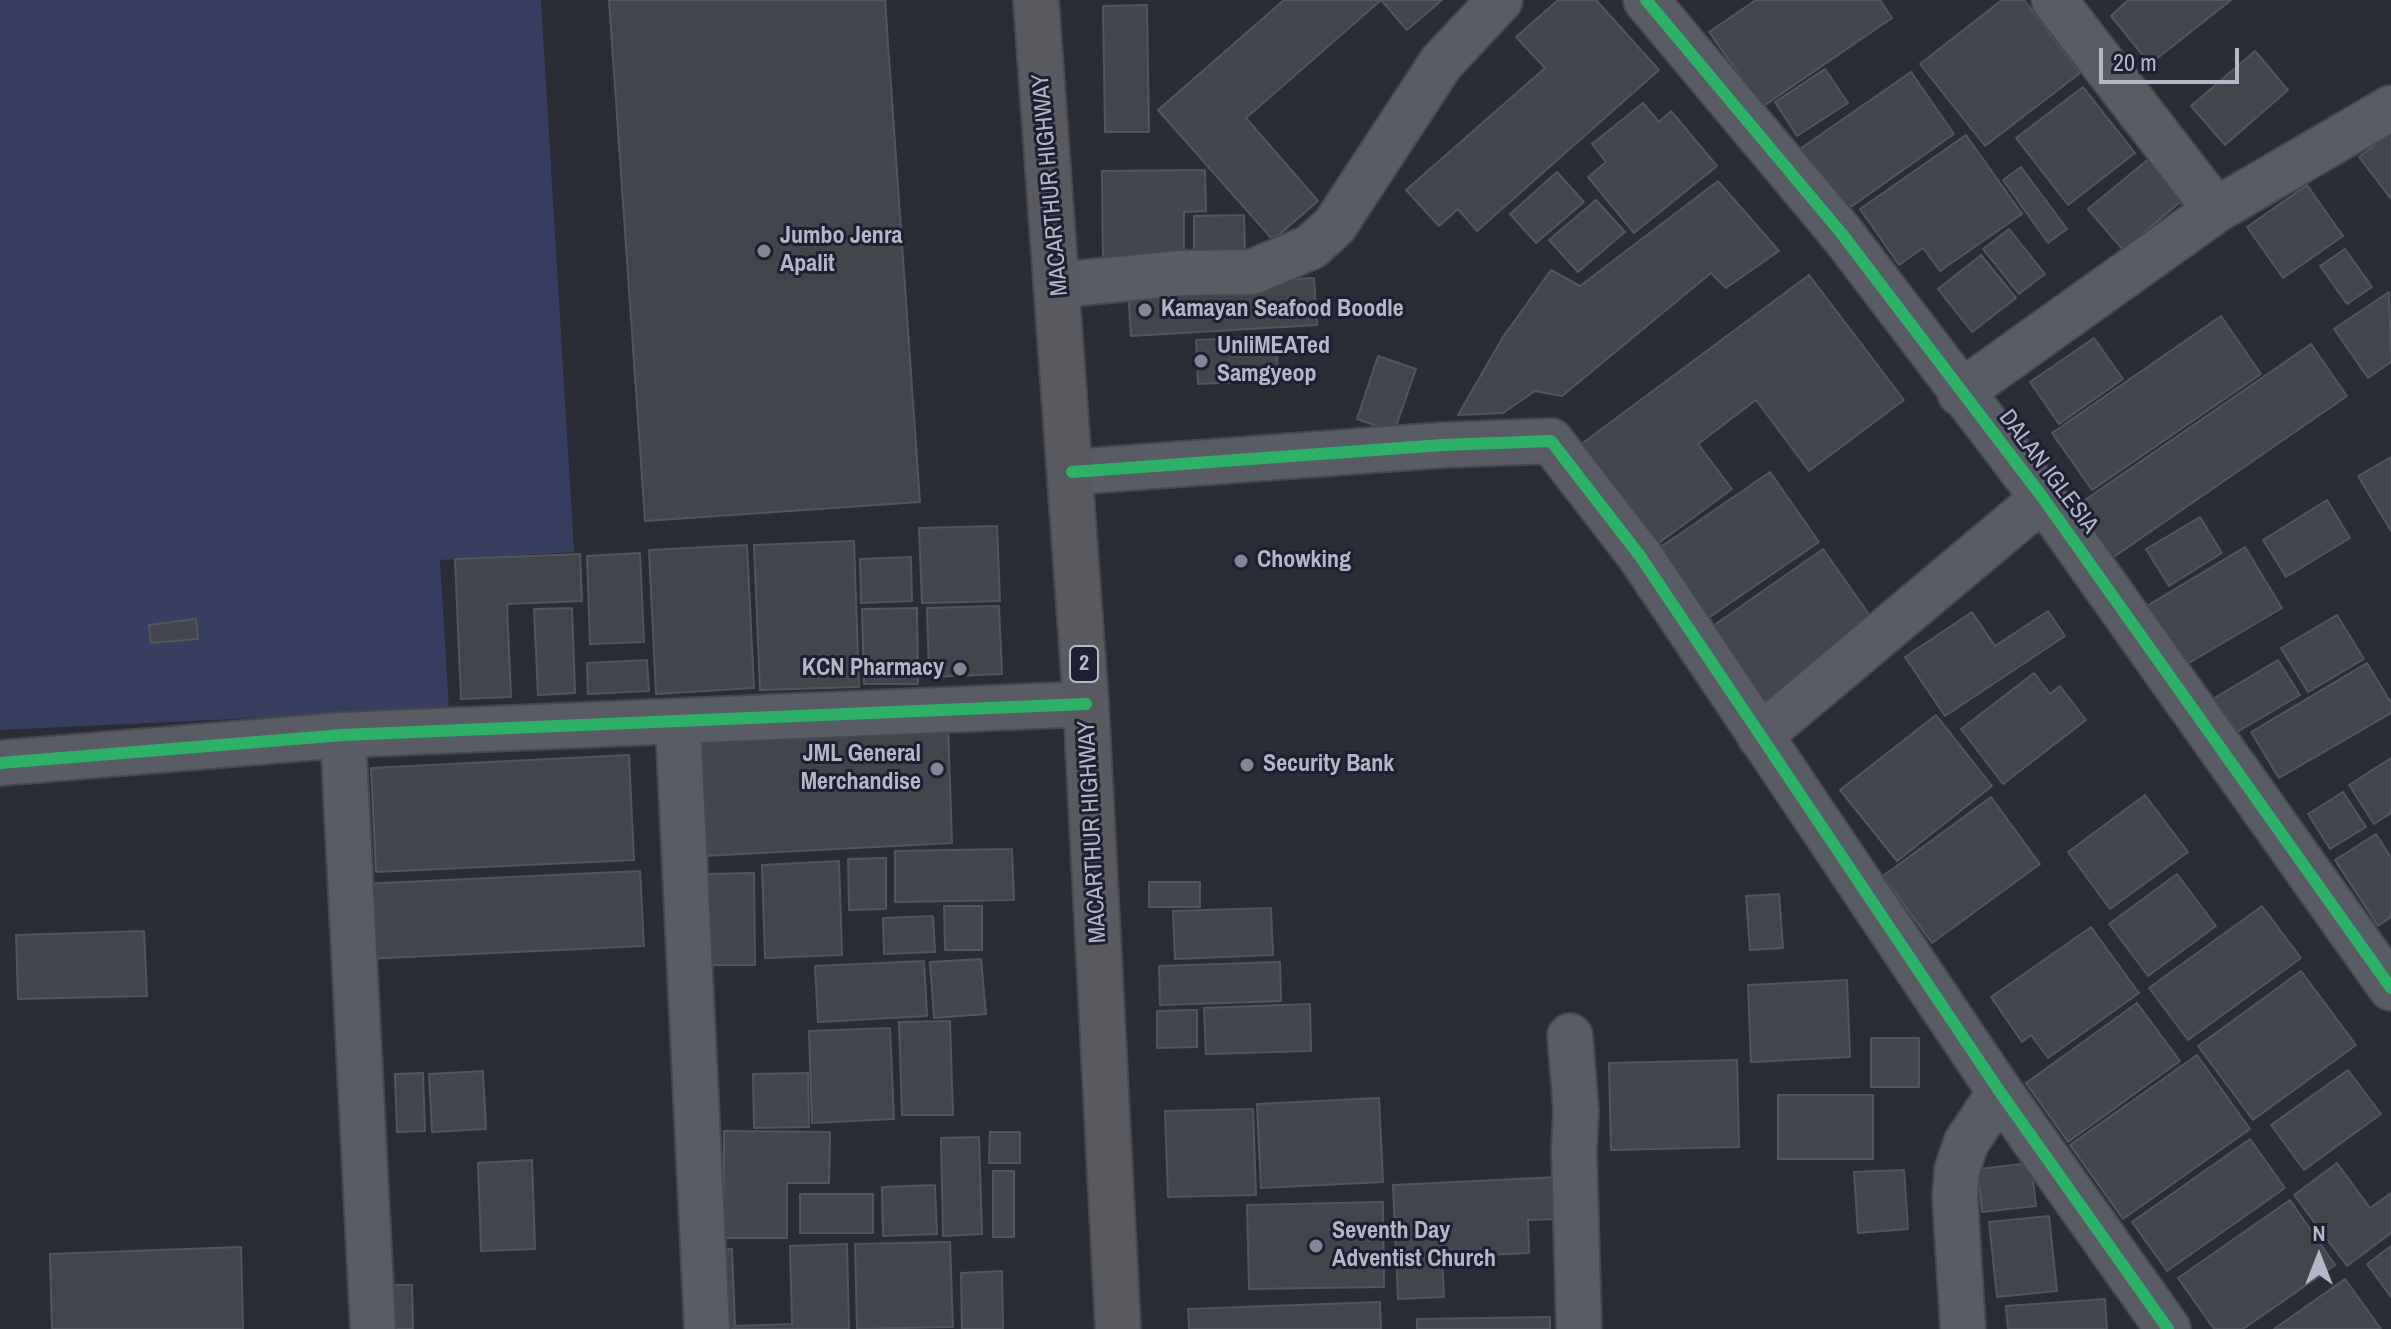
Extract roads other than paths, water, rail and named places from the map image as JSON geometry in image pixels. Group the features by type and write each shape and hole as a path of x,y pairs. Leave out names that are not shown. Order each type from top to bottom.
{"highway":[{"name":"MACARTHUR HIGHWAY","path":"1036,0 1072,472 1118,1329"}],"street":[{"path":"1059,285 1181,273 1252,272 1311,247 1335,225 1441,63 1500,0"},
{"name":"DALAN IGLESIA","path":"1646,0 1842,234 1960,393 2043,498 2391,988"},
{"path":"2054,0 2216,210"},
{"path":"1960,393 2216,210 2391,108"},
{"path":"1072,472 1443,445 1551,441 1640,556 2000,1092 2168,1329"},
{"path":"1760,736 2043,498"},
{"path":"0,763 343,735 1086,704"},
{"path":"678,723 707,1329"},
{"path":"343,735 373,1329"},
{"path":"1570,1036 1576,1111 1579,1329"},
{"path":"1963,1329 1955,1198 1957,1170 1966,1143 2000,1092"}],"water":[{"path":"0,0 541,0 574,552 440,560 449,709 0,730"}],"place":[{"name":"Jumbo Jenra Apalit","path":"764,251"},
{"name":"Kamayan Seafood Boodle","path":"1145,310"},
{"name":"UnliMEATed Samgyeop","path":"1201,361"},
{"name":"Chowking","path":"1241,561"},
{"name":"KCN Pharmacy","path":"960,669"},
{"name":"Security Bank","path":"1247,765"},
{"name":"JML General Merchandise","path":"937,769"},
{"name":"Seventh Day Adventist Church","path":"1316,1246"}]}
